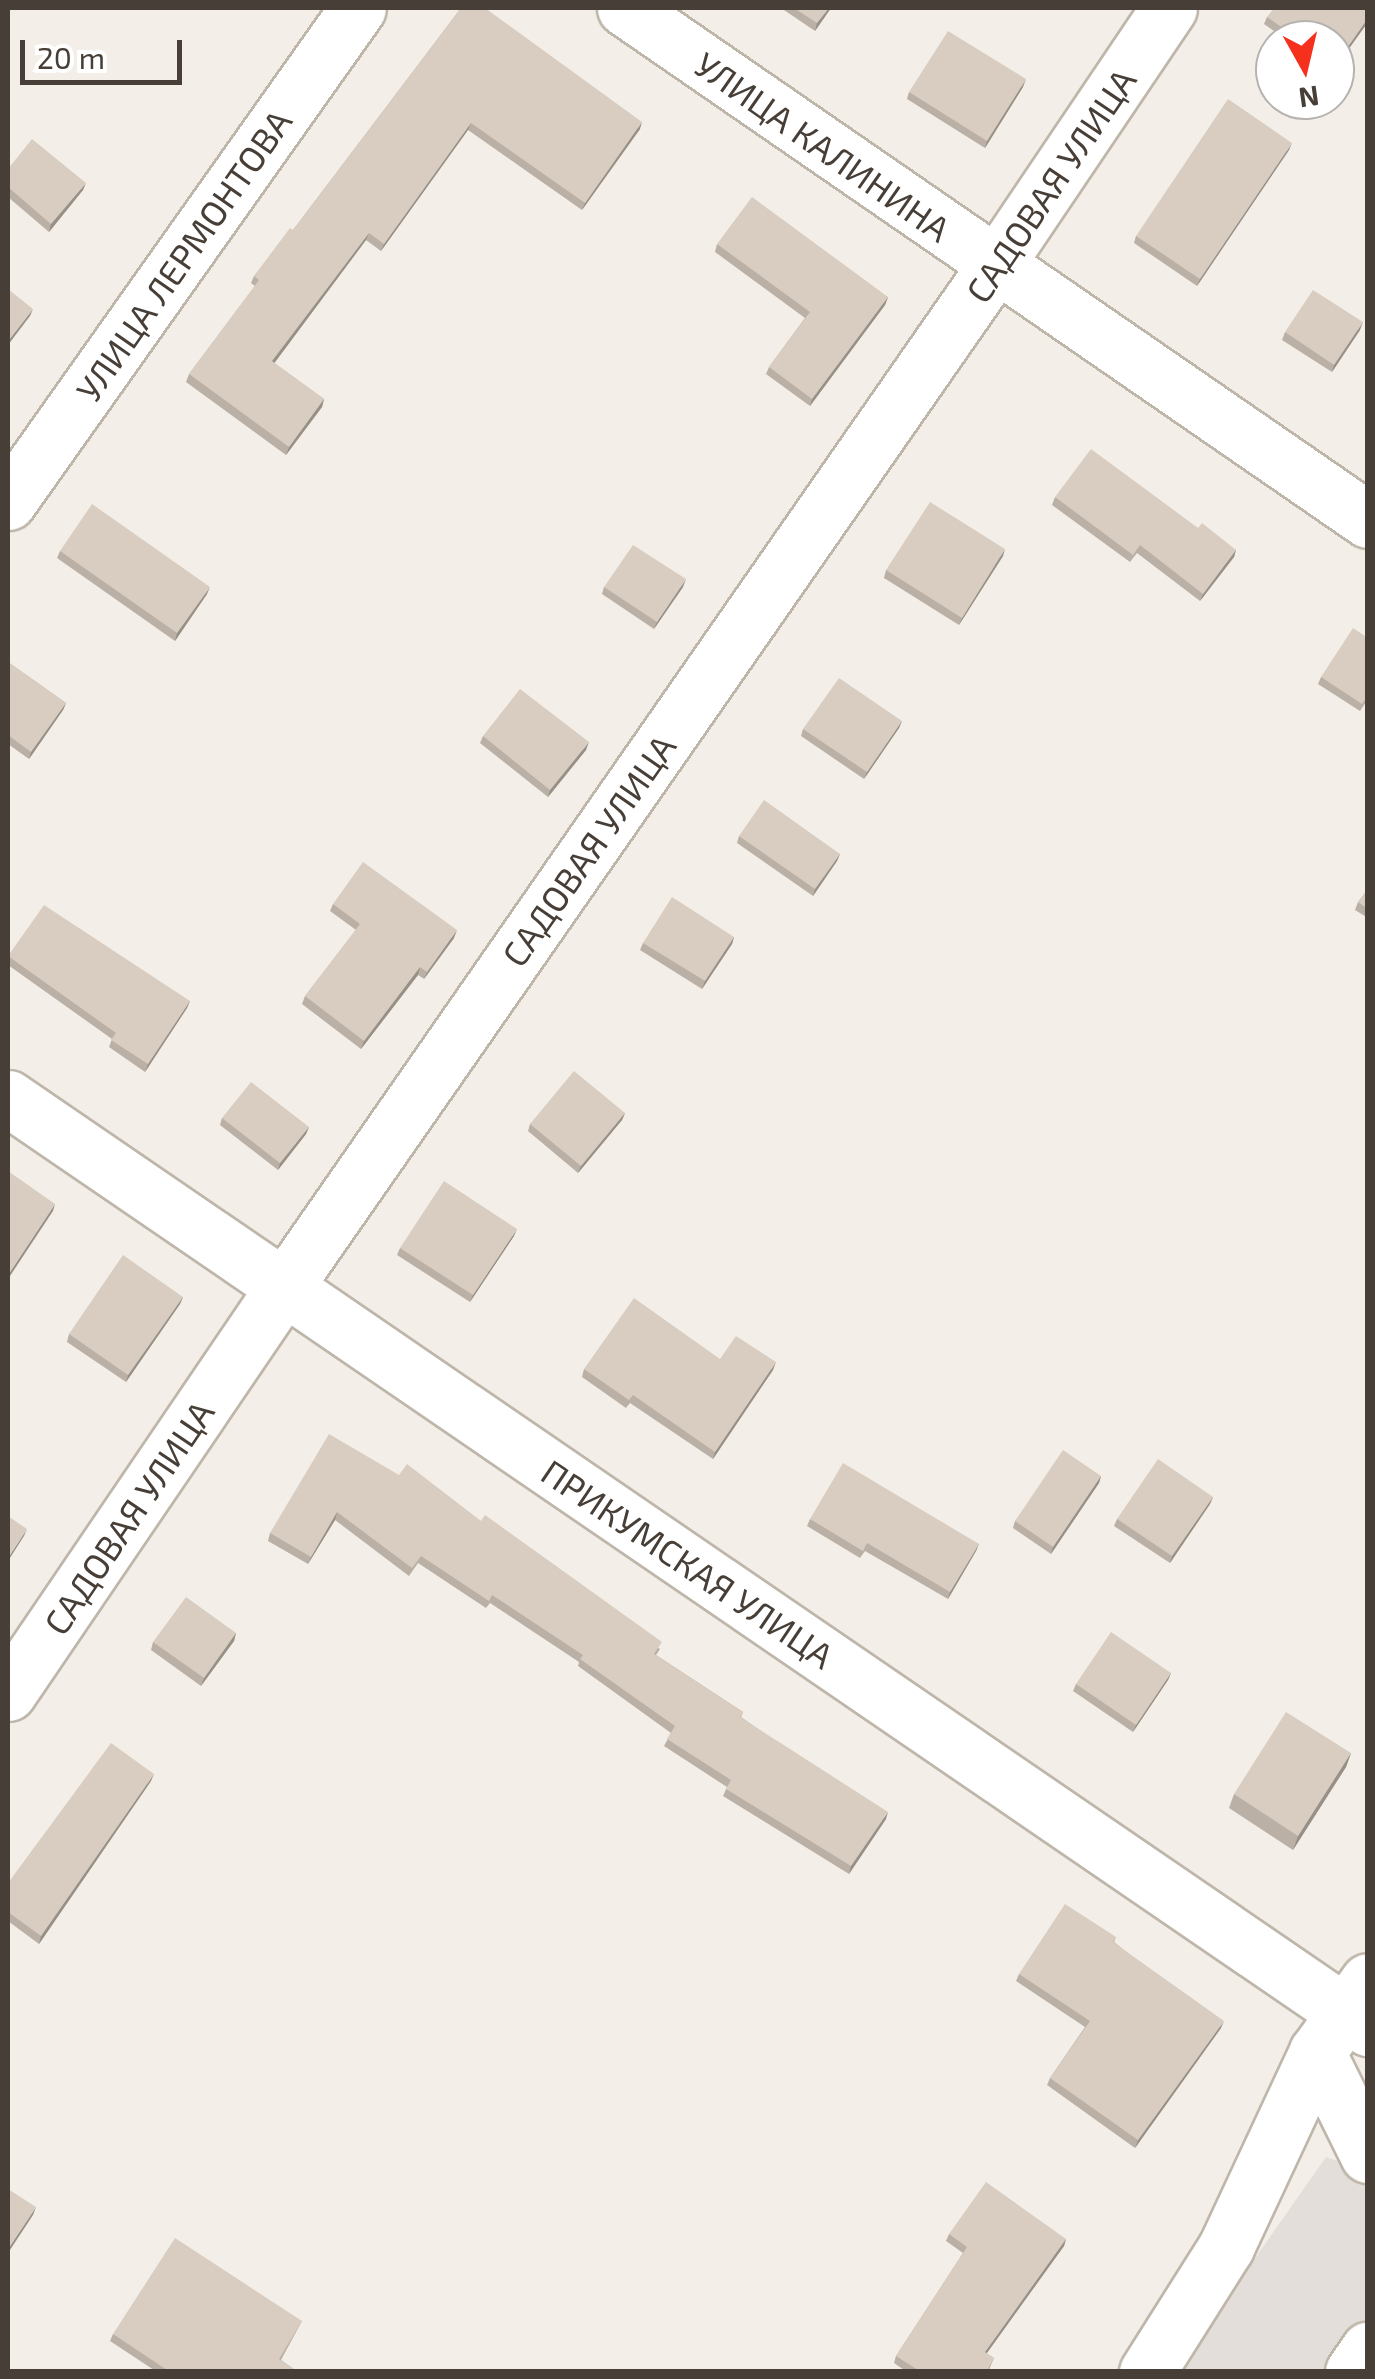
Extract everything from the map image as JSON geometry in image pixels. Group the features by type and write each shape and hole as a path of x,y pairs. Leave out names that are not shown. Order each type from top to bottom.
{"street":[{"name":"УЛИЦА ЛЕРМОНТОВА","path":"8,502 358,8"},
{"name":"УЛИЦА КАЛИНИНА","path":"625,8 1368,520"},
{"name":"САДОВАЯ УЛИЦА","path":"8,1693 285,1286 996,266 1169,8"},
{"name":"ПРИКУМСКАЯ УЛИЦА","path":"8,1098 1349,2019"},
{"path":"1349,2019 1368,2155"},
{"path":"1147,2372 1226,2246 1349,2019"},
{"path":"1353,2372 1368,2350"}],"shaded area":[{"path":"1326,2157 1367,2171 1367,2371 1175,2372"}],"building":[{"path":"461,8 485,8 642,122 585,203 471,123 384,244 369,233 272,361 324,399 289,447 189,374 259,280 254,276"},
{"path":"794,8 829,8 817,23"},
{"path":"1274,8 1368,8 1368,18 1355,37 1355,20 1267,17"},
{"path":"948,31 1026,79 987,141 909,92"},
{"path":"1228,99 1292,143 1200,279 1136,236"},
{"path":"32,139 86,183 51,224 8,187 8,169"},
{"path":"752,197 888,297 812,399 769,367 810,312 717,244"},
{"path":"8,289 33,309 8,341"},
{"path":"1313,290 1363,322 1334,365 1285,332"},
{"path":"1091,449 1198,528 1202,523 1236,550 1203,594 1140,545 1133,555 1055,497"},
{"path":"930,502 1005,549 962,618 886,570"},
{"path":"92,504 210,587 177,633 60,551"},
{"path":"633,545 686,579 657,622 604,587"},
{"path":"1353,628 1368,638 1368,696 1362,704 1321,677"},
{"path":"8,662 66,703 31,752 8,735"},
{"path":"839,678 902,721 867,772 803,729"},
{"path":"520,689 589,742 550,790 483,736"},
{"path":"764,800 840,854 815,889 739,836"},
{"path":"363,862 457,930 427,972 420,967 364,1041 305,996 360,924 333,904"},
{"path":"1368,889 1368,909 1358,902"},
{"path":"672,897 734,937 705,981 643,943"},
{"path":"44,905 190,1001 148,1064 111,1040 116,1033 8,956"},
{"path":"574,1071 625,1113 581,1166 530,1124"},
{"path":"251,1082 309,1127 280,1163 222,1118"},
{"path":"8,1171 55,1204 8,1275"},
{"path":"444,1181 517,1229 473,1295 400,1248"},
{"path":"123,1255 183,1297 128,1375 69,1334"},
{"path":"634,1298 720,1359 736,1336 776,1362 715,1452 633,1395 629,1400 584,1369"},
{"path":"329,1434 399,1475 407,1464 481,1521 485,1515 662,1642 654,1654 743,1712 740,1717 888,1812 851,1866 726,1789 731,1780 667,1739 675,1726 580,1659 583,1655 492,1595 489,1601 421,1556 412,1568 337,1512 311,1557 270,1533"},
{"path":"1063,1450 1101,1476 1053,1547 1015,1521"},
{"path":"1158,1459 1213,1497 1172,1556 1117,1519"},
{"path":"843,1463 979,1544 950,1592 867,1543 863,1551 810,1519"},
{"path":"8,1516 27,1529 8,1558"},
{"path":"186,1597 236,1633 204,1678 153,1642"},
{"path":"1111,1632 1171,1673 1136,1725 1076,1684"},
{"path":"1286,1712 1351,1753 1298,1836 1234,1794"},
{"path":"111,1743 154,1774 41,1936 8,1912 8,1883"},
{"path":"1065,1904 1116,1937 1113,1942 1224,2021 1138,2140 1050,2078 1090,2021 1019,1974"},
{"path":"986,2182 1066,2239 985,2352 994,2358 986,2372 921,2372 896,2356 967,2247 949,2234"},
{"path":"8,2189 36,2207 8,2249"},
{"path":"175,2238 302,2321 279,2359 298,2372 170,2372 113,2334"}]}
